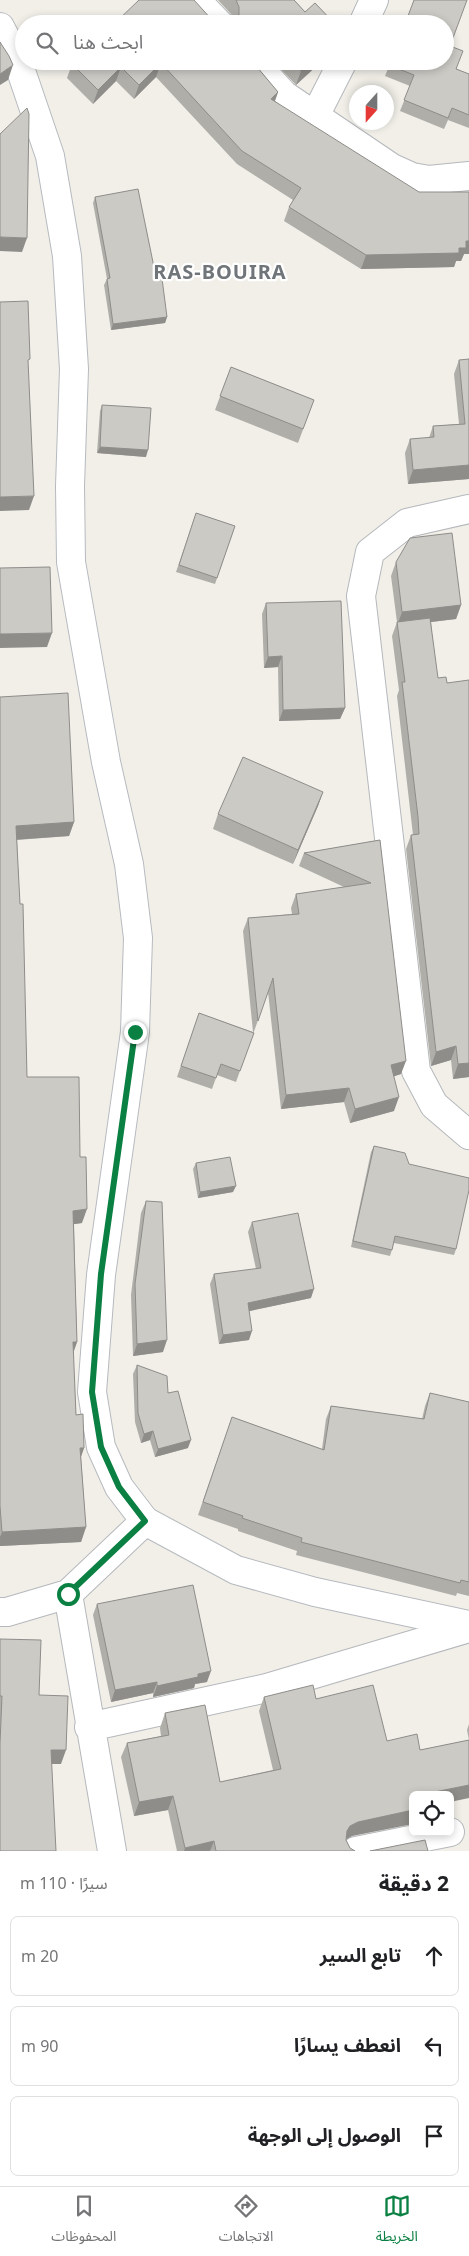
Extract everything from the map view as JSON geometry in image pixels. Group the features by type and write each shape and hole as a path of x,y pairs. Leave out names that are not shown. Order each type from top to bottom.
{"street":[{"path":"196,0 210,15"},
{"path":"367,15 374,0"},
{"path":"0,27 15,55"},
{"path":"21,70 50,156 67,256 74,368 70,486 71,562 106,762 129,864 138,938 135,1032 101,1274 92,1392 101,1447 119,1487 145,1521 236,1570 316,1592 469,1626"},
{"path":"261,70 284,95 392,168 412,177 429,180 469,176"},
{"path":"315,116 338,70"},
{"path":"469,509 407,523 370,552 361,596 416,1071 434,1105 469,1135"},
{"path":"0,1612 7,1612 68,1594 145,1521"},
{"path":"68,1594 89,1726 112,1851"},
{"path":"89,1726 267,1688 469,1626"},
{"path":"454,1831 469,1828"},
{"path":"356,1851 430,1836"}],"building":[{"path":"139,0 194,0 208,15 123,15"},
{"path":"236,0 294,0 305,12 315,3 326,15 239,15 239,7"},
{"path":"414,0 467,0 454,35 454,15 408,15"},
{"path":"0,42 13,65 0,74"},
{"path":"454,48 463,51 456,69 469,74 469,115 452,108 448,118 404,100 414,75 402,70 454,70"},
{"path":"78,70 118,70 98,90"},
{"path":"124,70 154,70 139,85"},
{"path":"167,70 260,70 278,92 271,99 419,192 469,192 469,241 466,241 466,248 459,248 459,253 366,255 289,207 301,188 242,151"},
{"path":"27,108 29,114 27,238 0,237 0,134"},
{"path":"138,189 155,272 161,271 167,317 113,324 107,279 110,278 95,197"},
{"path":"28,301 30,359 28,360 34,496 0,497 0,302"},
{"path":"469,359 469,465 413,470 410,439 434,437 433,426 465,424 459,360"},
{"path":"231,367 314,400 303,429 220,396"},
{"path":"102,405 151,408 148,450 100,447"},
{"path":"196,513 235,526 217,578 179,565"},
{"path":"452,533 461,605 402,612 396,562 410,538"},
{"path":"50,567 52,633 0,634 0,568"},
{"path":"341,601 345,708 283,710 282,656 268,657 266,603"},
{"path":"430,618 438,678 446,677 447,683 469,680 469,1063 458,1064 456,1046 436,1052 411,835 419,834 418,817 402,682 405,682 397,622"},
{"path":"68,693 74,822 16,826 20,904 23,904 27,1077 79,1077 80,1157 86,1157 87,1209 73,1211 77,1342 73,1342 76,1415 83,1414 84,1448 80,1448 86,1527 2,1532 0,1506 0,697"},
{"path":"243,757 323,792 298,850 218,814"},
{"path":"380,840 406,1061 391,1065 399,1097 355,1109 349,1088 286,1095 273,978 258,1021 248,918 299,914 296,894 371,883 304,853"},
{"path":"199,1013 254,1033 240,1071 221,1064 216,1078 181,1066"},
{"path":"374,1146 405,1153 409,1164 469,1178 469,1190 456,1249 395,1236 392,1250 353,1241"},
{"path":"230,1157 236,1186 200,1192 196,1163"},
{"path":"146,1201 162,1202 167,1340 137,1344 135,1284"},
{"path":"298,1213 314,1289 248,1303 252,1331 223,1335 214,1274 261,1268 252,1222"},
{"path":"137,1365 167,1376 168,1393 178,1391 191,1440 158,1449 153,1431 144,1434 138,1413"},
{"path":"430,1393 469,1402 469,1582 461,1580 460,1583 301,1542 302,1538 242,1518 243,1516 203,1502 232,1417 324,1450 331,1406 424,1419"},
{"path":"193,1585 211,1671 198,1674 198,1677 157,1686 157,1682 115,1690 97,1604"},
{"path":"0,1639 41,1640 39,1695 68,1696 66,1750 51,1750 56,1851 0,1851 2,1696 0,1696"},
{"path":"313,1685 316,1699 373,1685 387,1741 417,1734 420,1750 469,1740 469,1785 440,1791 409,1791 409,1811 358,1822 350,1826 347,1831 346,1840 350,1848 355,1851 216,1851 214,1841 185,1848 173,1796 139,1802 127,1743 169,1735 165,1713 205,1705 220,1782 281,1769 264,1697"},
{"path":"425,1840 428,1851 370,1851"}],"district":[{"name":"RAS-BOUIRA","path":"220,271"}],"route":[{"path":"68,1594 145,1521 119,1487 101,1447 92,1392 101,1274 135,1032"}]}
